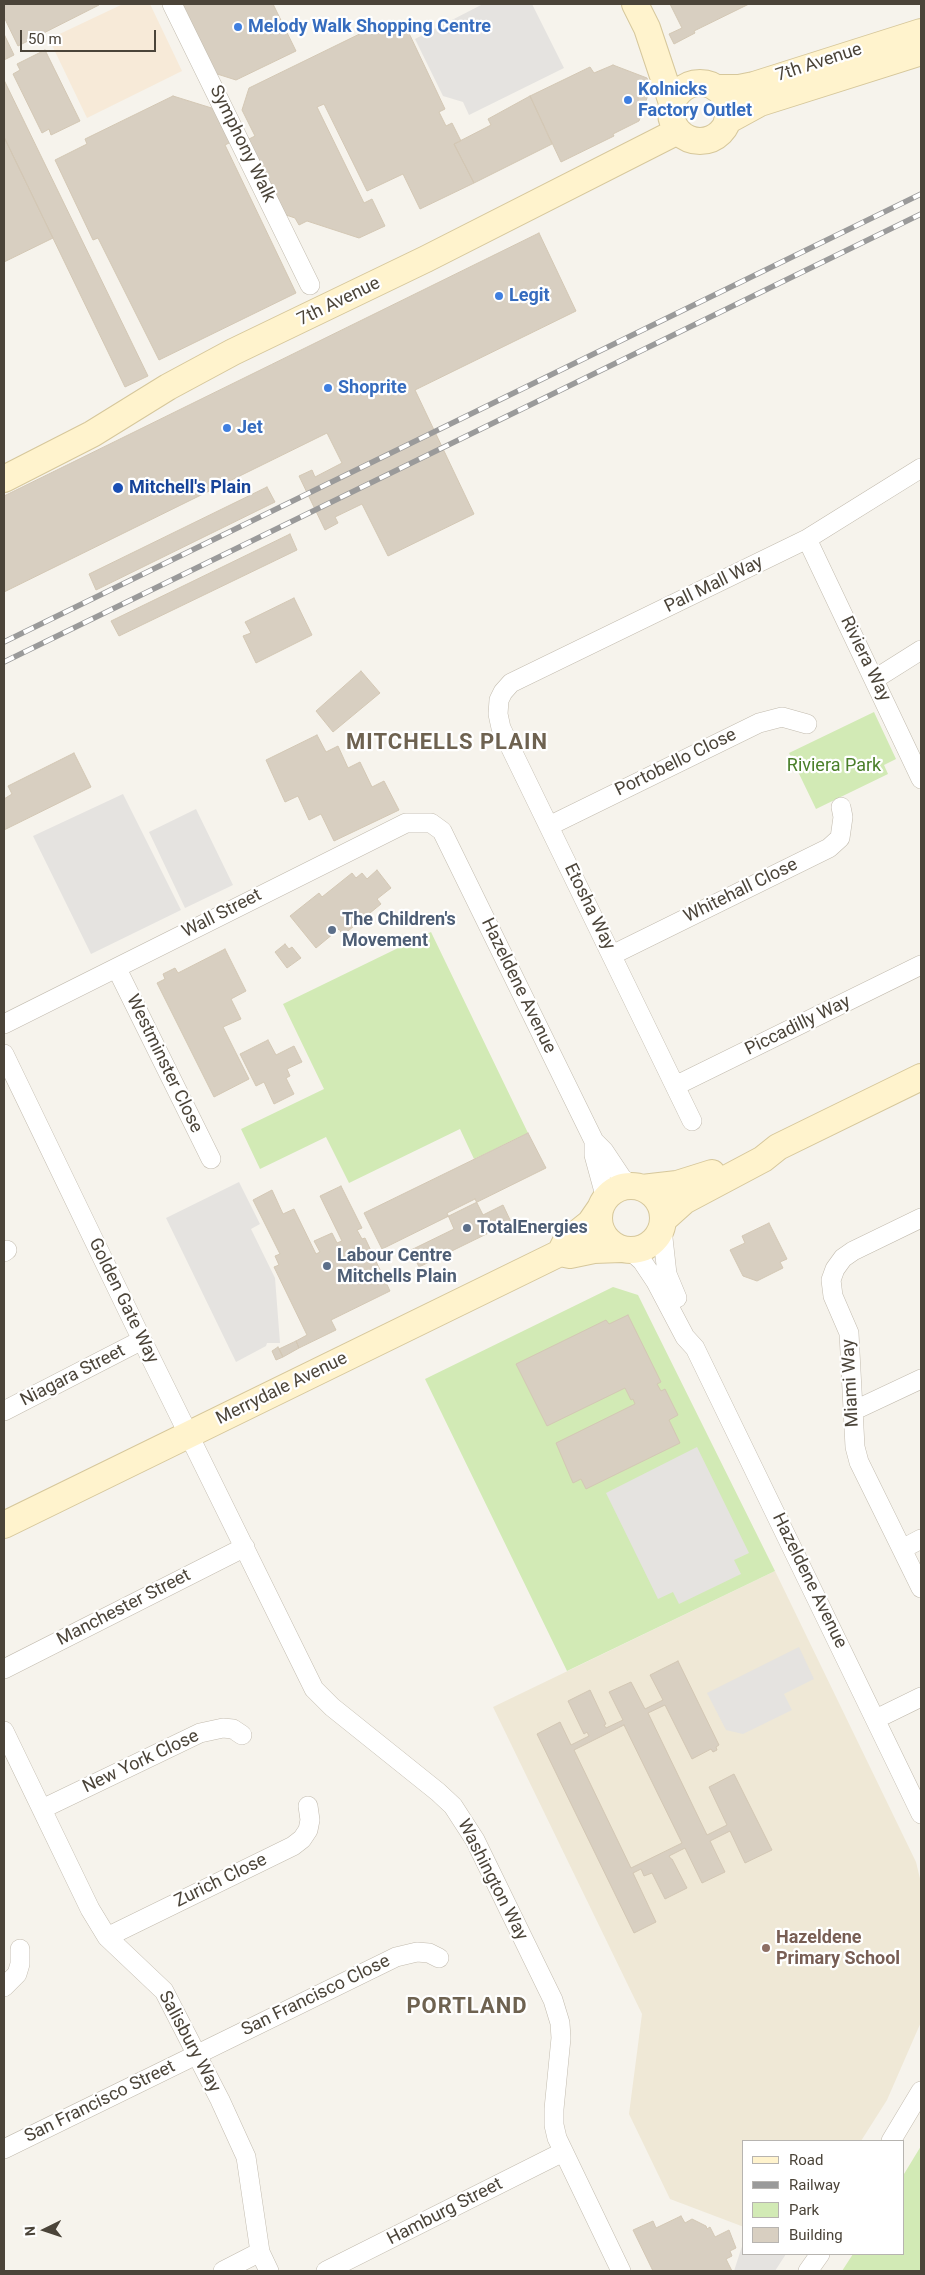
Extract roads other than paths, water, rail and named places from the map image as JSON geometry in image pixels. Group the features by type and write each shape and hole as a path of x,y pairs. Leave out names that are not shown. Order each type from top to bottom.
{"street":[{"name":"Symphony Walk","path":"172,4 310,285"},
{"path":"635,4 646,28 672,103 671,113 678,132 686,138 696,141 706,141 715,137 727,122 728,103 709,85 676,63 646,28"},
{"name":"7th Avenue","path":"709,85 739,88 754,85 921,32"},
{"name":"7th Avenue","path":"727,122 760,103 921,52"},
{"path":"672,103 683,88 692,84 709,85"},
{"name":"7th Avenue","path":"4,479 92,434 168,387 233,352 426,260 678,132"},
{"name":"Pall Mall Way","path":"503,692 511,683 807,539 921,468"},
{"name":"Riviera Way","path":"807,539 921,779"},
{"path":"875,679 921,650"},
{"name":"Etosha Way","path":"503,692 498,706 499,721 692,1121"},
{"name":"Portobello Close","path":"549,826 759,723 782,717 807,724"},
{"name":"Whitehall Close","path":"612,955 829,848 840,838 843,817 842,807"},
{"name":"Wall Street","path":"4,1024 117,969 230,909 406,823 431,823 442,832"},
{"name":"Hazeldene Avenue","path":"442,832 594,1141 604,1151 622,1178 637,1187"},
{"name":"Piccadilly Way","path":"674,1086 921,965"},
{"name":"Westminster Close","path":"117,969 210,1159"},
{"name":"Golden Gate Way","path":"4,1054 142,1340 245,1547"},
{"path":"778,1147 760,1150 697,1179 678,1184 622,1187 613,1192 603,1203 601,1228 612,1244 626,1250 641,1249 650,1245 657,1238 663,1224 684,1202 763,1159 778,1147 921,1077"},
{"name":"Hazeldene Avenue","path":"594,1141 594,1155 603,1203"},
{"path":"637,1187 658,1200 663,1224"},
{"name":"Merrydale Avenue","path":"4,1525 560,1253 565,1243 590,1223 603,1203"},
{"name":"Miami Way","path":"921,1218 852,1251 835,1268 832,1289 849,1333 855,1447 859,1462 921,1588"},
{"name":"Hazeldene Avenue","path":"663,1224 667,1274 694,1334 695,1348"},
{"name":"Merrydale Avenue","path":"560,1253 570,1255 594,1250 626,1250"},
{"name":"Hazeldene Avenue","path":"626,1250 642,1261 656,1282 685,1338 695,1348 921,1814"},
{"name":"Niagara Street","path":"4,1412 142,1340"},
{"path":"853,1411 921,1379"},
{"path":"902,1549 921,1540"},
{"name":"Manchester Street","path":"4,1669 245,1547"},
{"name":"Washington Way","path":"245,1547 314,1689 332,1707 438,1792 452,1806 475,1840 553,2000 560,2023 561,2038 554,2125 563,2152 622,2271"},
{"path":"876,1719 921,1697"},
{"name":"New York Close","path":"42,1809 200,1733 223,1728 233,1729 242,1735"},
{"name":"Salisbury Way","path":"4,1730 90,1909 107,1937 164,1991 241,2144 246,2158 260,2252 269,2271"},
{"name":"Zurich Close","path":"107,1937 293,1846 302,1839 308,1830 310,1820 308,1806"},
{"path":"4,1987 17,1974 20,1964 20,1948"},
{"name":"San Francisco Close","path":"196,2054 396,1957 417,1952 429,1953 439,1958"},
{"name":"San Francisco Street","path":"4,2149 196,2054"},
{"path":"892,2140 921,2091"},
{"name":"Hamburg Street","path":"326,2271 563,2152"},
{"path":"222,2271 260,2252"},
{"path":"808,2271 819,2255"}],"railway":[{"path":"4,642 921,194"},
{"path":"4,662 921,214"}],"place":[{"name":"Melody Walk Shopping Centre","path":"238,27"},
{"name":"Kolnicks Factory Outlet","path":"628,100"},
{"name":"Legit","path":"499,296"},
{"name":"Shoprite","path":"328,388"},
{"name":"Jet","path":"227,428"},
{"name":"Mitchell's Plain","path":"118,488"},
{"name":"The Children's Movement","path":"332,930"},
{"name":"TotalEnergies","path":"467,1228"},
{"name":"Labour Centre Mitchells Plain","path":"327,1266"},
{"name":"Hazeldene Primary School","path":"766,1948"}],"district":[{"name":"MITCHELLS PLAIN","path":"447,743"},
{"name":"PORTLAND","path":"467,2007"}],"park label":[{"name":"Riviera Park","path":"834,766"}]}
